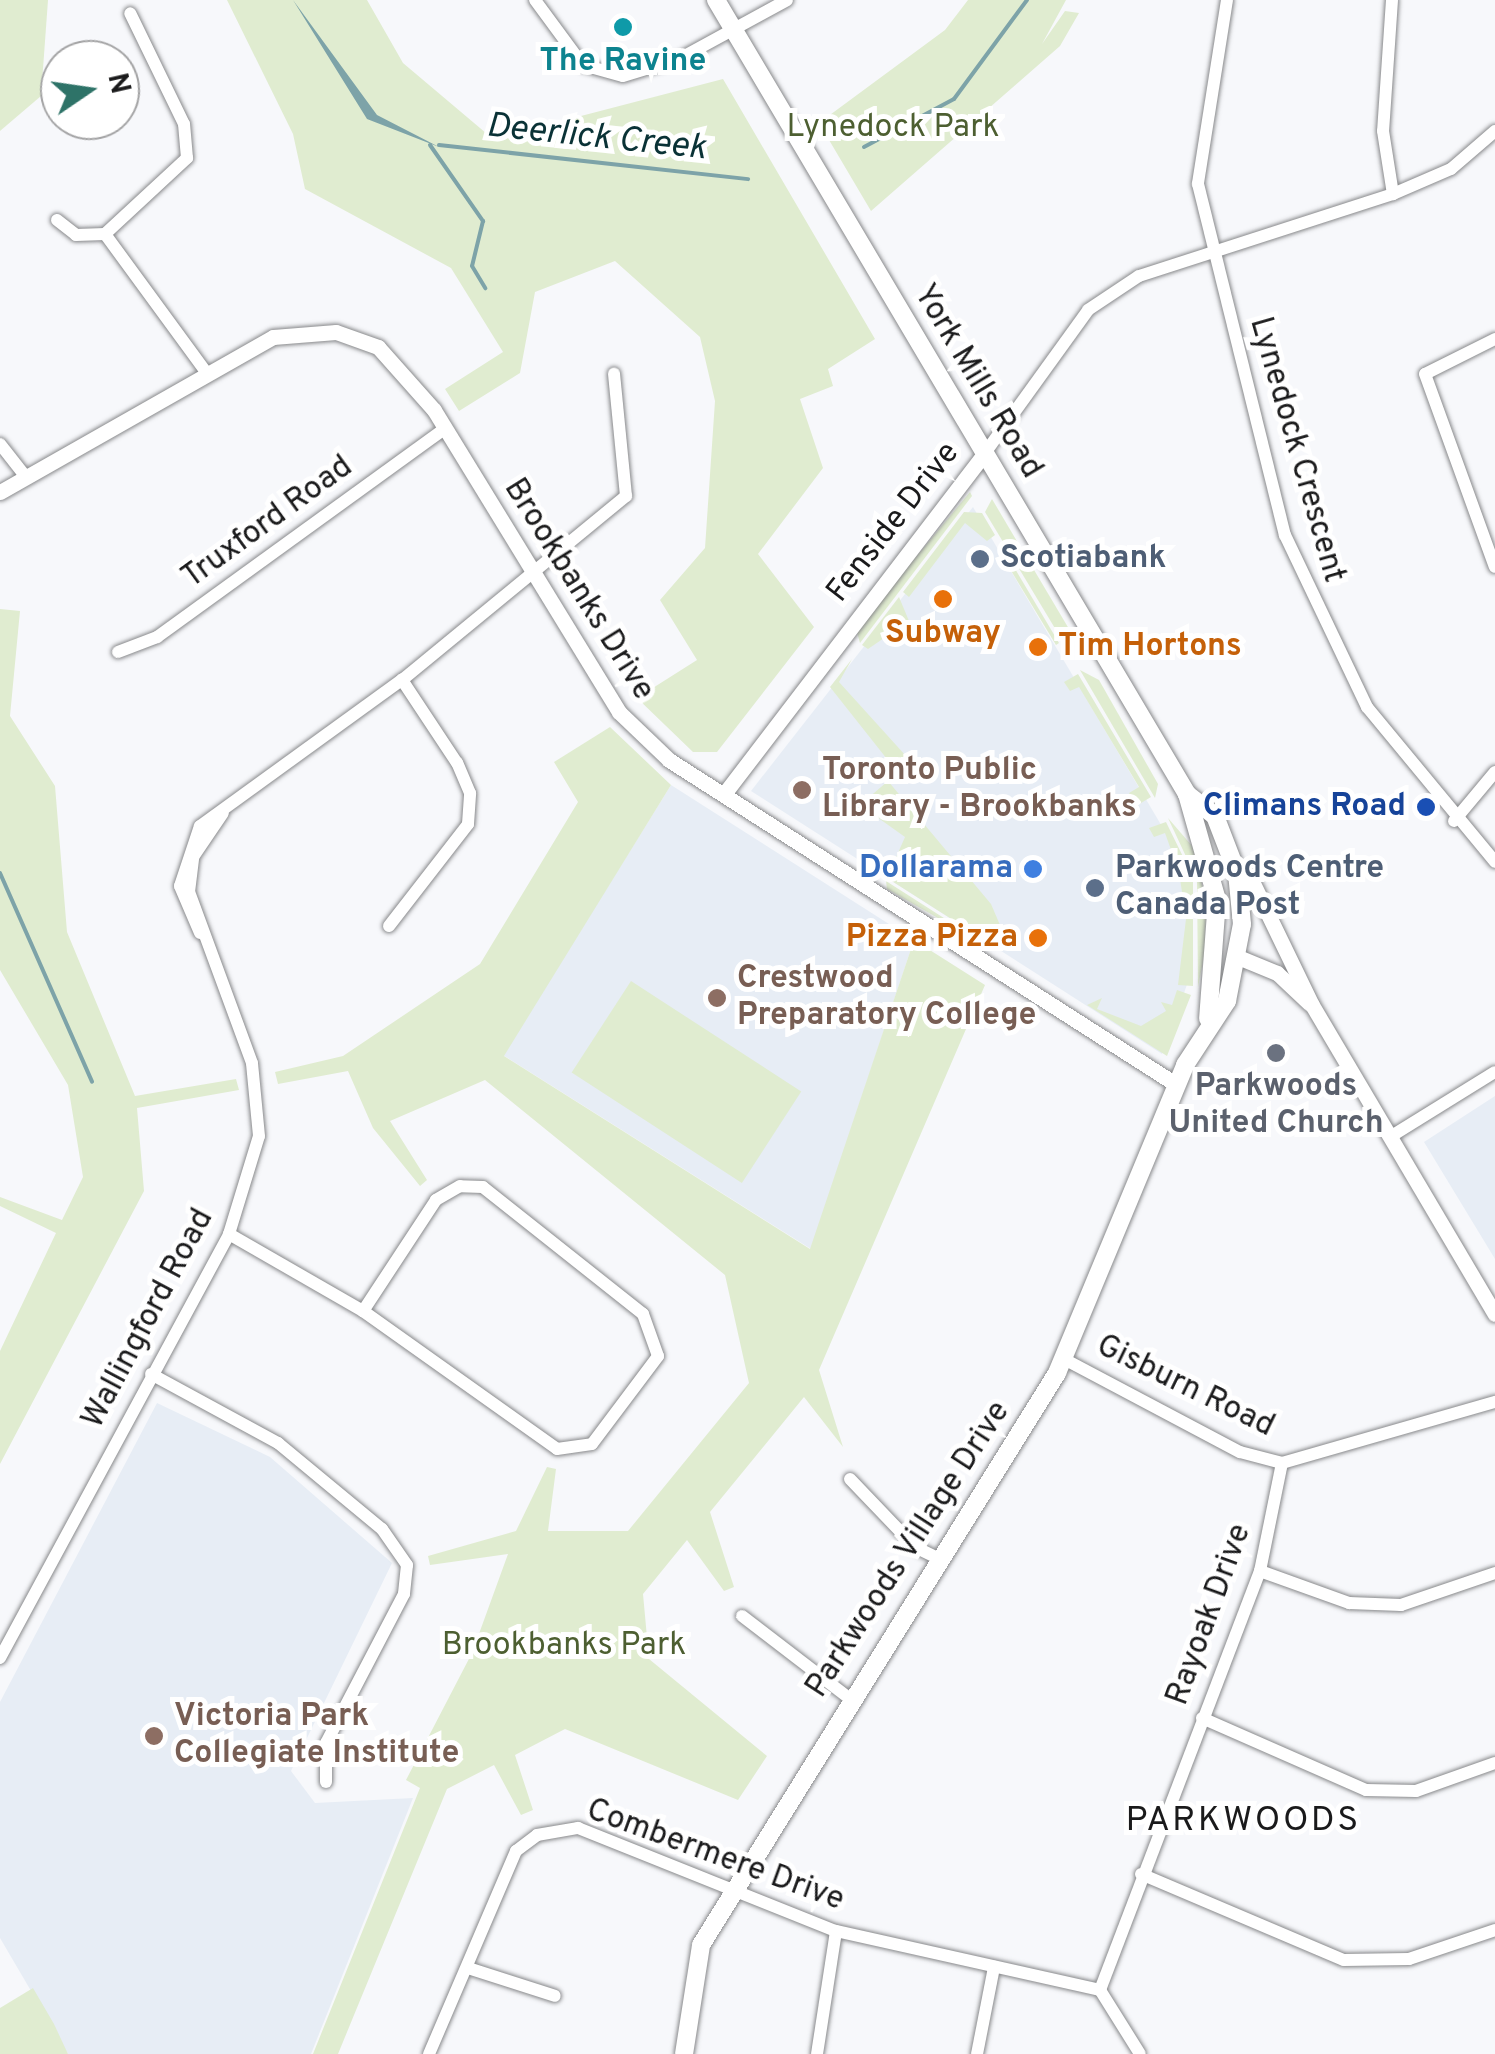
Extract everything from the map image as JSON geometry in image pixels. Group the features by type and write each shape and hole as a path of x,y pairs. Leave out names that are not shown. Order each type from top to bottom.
{"main road":[{"name":"York Mills Road","path":"716,0 1187,794 1208,854 1214,950"},
{"name":"York Mills Road","path":"1187,794 1215,816 1237,873 1238,957"},
{"path":"1208,854 1218,862 1238,957"},
{"name":"Parkwoods Village Drive","path":"684,2054 701,1946 849,1698 942,1560 1064,1359 1208,1019 1214,950"},
{"name":"Parkwoods Village Drive","path":"1208,1019 1225,1005 1238,957"}],"street":[{"path":"541,2 583,65 623,76 734,30 788,0"},
{"name":"Lynedock Crescent","path":"1227,0 1198,167 1214,256 1300,576 1367,707 1454,821 1495,862"},
{"path":"1392,0 1383,131 1393,194"},
{"path":"57,220 76,235 105,234 187,158 184,124 130,13"},
{"name":"Fenside Drive","path":"724,794 985,453 1088,310 1139,276 1214,256 1451,170 1495,132"},
{"path":"105,234 206,372"},
{"name":"Brookbanks Drive","path":"0,492 273,337 336,332 402,364 619,712 669,760 1177,1085"},
{"path":"1495,339 1425,374 1495,567"},
{"name":"Wallingford Road","path":"0,1658 229,1234 260,1104 200,933 189,876 223,813 402,680 626,496 614,374"},
{"name":"Truxford Road","path":"118,652 157,636 444,429"},
{"path":"0,444 26,476"},
{"path":"389,926 468,824 457,763 402,680"},
{"path":"1454,821 1495,772"},
{"name":"York Mills Road","path":"1237,873 1251,879 1312,1006 1495,1314"},
{"name":"York Mills Road","path":"1238,957 1277,973 1312,1006"},
{"path":"1390,1137 1495,1072"},
{"path":"229,1234 364,1311 557,1449 592,1444 658,1356 643,1314 483,1188 460,1186 436,1200 364,1311"},
{"name":"Gisburn Road","path":"1064,1359 1240,1452 1282,1463"},
{"path":"151,1374 278,1443 382,1529 407,1565 404,1594 326,1743 326,1782"},
{"path":"1282,1463 1495,1402"},
{"name":"Rayoak Drive","path":"1100,1990 1141,1874 1260,1571 1282,1463"},
{"path":"850,1479 915,1548 942,1560"},
{"path":"1260,1571 1349,1603 1401,1605 1495,1573"},
{"path":"742,1616 849,1698"},
{"path":"1202,1718 1366,1790 1416,1791 1495,1762"},
{"name":"Combermere Drive","path":"429,2054 516,1851 537,1836 578,1828 730,1895 836,1932 1100,1990"},
{"path":"1141,1874 1344,1960 1409,1959 1495,1930"},
{"path":"817,2054 836,1932"},
{"path":"977,2054 994,1967"},
{"path":"468,1968 555,1996"},
{"path":"1100,1990 1140,2054"}],"shaded area":[{"path":"973,507 1186,867 1193,968 1162,1054 751,791"},
{"name":"Crestwood Preparatory College","path":"671,785 914,940 811,1249 503,1055"},
{"path":"1495,1096 1495,1259 1424,1142"},
{"name":"Victoria Park Collegiate Institute","path":"157,1403 270,1457 392,1563 291,1771 315,1803 413,1798 311,2054 68,2054 0,1938 0,1702"}],"green space":[{"path":"0,0 48,0 45,40 40,40 40,97 0,131"},
{"path":"227,0 367,0 403,63 493,139 723,79 875,339 828,369 833,386 800,399 823,468 758,554 814,627 717,752 693,752 637,698 697,660 660,600 705,548 715,401 700,337 615,261 535,292 520,373 459,411 445,389 503,352 451,268 305,189 293,134"},
{"name":"Lynedock Park","path":"968,0 1066,0 1042,44 1065,11 1079,13 1060,46 871,211 819,123 945,30"},
{"path":"970,492 972,496 860,643 856,629"},
{"path":"992,499 1072,634 1068,650 985,512"},
{"path":"964,512 982,513 995,535 987,541 965,523 909,597 903,592"},
{"path":"1011,562 1059,643 1056,645 1007,564"},
{"path":"899,597 909,621 868,649 862,645"},
{"path":"0,609 20,611 10,716 55,786 67,932 135,1096 236,1079 239,1090 137,1108 144,1191 0,1464 0,1351 56,1233 0,1206 0,1197 62,1220 83,1177 68,1085 0,970"},
{"path":"852,659 839,682 925,777 902,778 830,687"},
{"path":"1080,670 1099,680 1158,784 1155,798"},
{"path":"1078,674 1151,797 1136,806 1129,793 1139,787 1079,687 1070,691 1064,682"},
{"name":"Brookbanks Park","path":"610,727 671,785 504,1056 810,1249 914,940 985,985 819,1370 843,1447 804,1397 710,1512 734,1587 724,1591 687,1540 643,1594 649,1659 767,1756 738,1800 565,1729 515,1755 533,1810 521,1815 494,1765 447,1789 338,2054 313,2054 420,1788 406,1780 472,1653 508,1554 430,1565 428,1556 516,1531 547,1467 556,1469 548,1531 628,1531 749,1383 725,1275 485,1080 390,1121 427,1180 420,1186 373,1128 348,1071 278,1084 275,1072 343,1056 480,964 578,802 554,762"},
{"path":"888,781 991,904 1003,932 997,948 887,878 905,837 860,805"},
{"path":"1168,818 1193,847 1206,901 1205,952 1198,987 1197,880"},
{"path":"1166,822 1193,877 1193,986 1178,985 1186,919 1179,872 1165,833 1154,837 1149,828"},
{"path":"886,881 994,950 887,889"},
{"path":"631,981 801,1092 742,1183 572,1072"},
{"path":"1177,990 1191,995 1167,1056 1087,1005 1102,998 1097,1009 1141,1026 1166,1011 1161,1002 1172,1005"},
{"path":"33,1988 68,2054 0,2054 0,2008"}],"water":[{"path":"293,0 377,115 439,147 367,119"}],"waterway":[{"name":"Deerlick Creek","path":"864,147 954,99 1027,0"},
{"path":"430,145 483,221 472,266 485,288"},
{"name":"Deerlick Creek","path":"439,145 748,179"},
{"path":"0,873 92,1082"}],"place":[{"name":"The Ravine","path":"623,27"},
{"name":"Scotiabank","path":"980,559"},
{"name":"Subway","path":"943,599"},
{"name":"Tim Hortons","path":"1038,647"},
{"name":"Toronto Public Library - Brookbanks","path":"802,790"},
{"name":"Climans Road","path":"1426,807"},
{"name":"Dollarama","path":"1033,869"},
{"name":"Parkwoods Centre Canada Post","path":"1095,888"},
{"name":"Pizza Pizza","path":"1038,938"},
{"name":"Crestwood Preparatory College","path":"717,998"},
{"name":"Parkwoods United Church","path":"1276,1053"},
{"name":"Victoria Park Collegiate Institute","path":"154,1736"}],"district":[{"name":"PARKWOODS","path":"1243,1821"}]}
